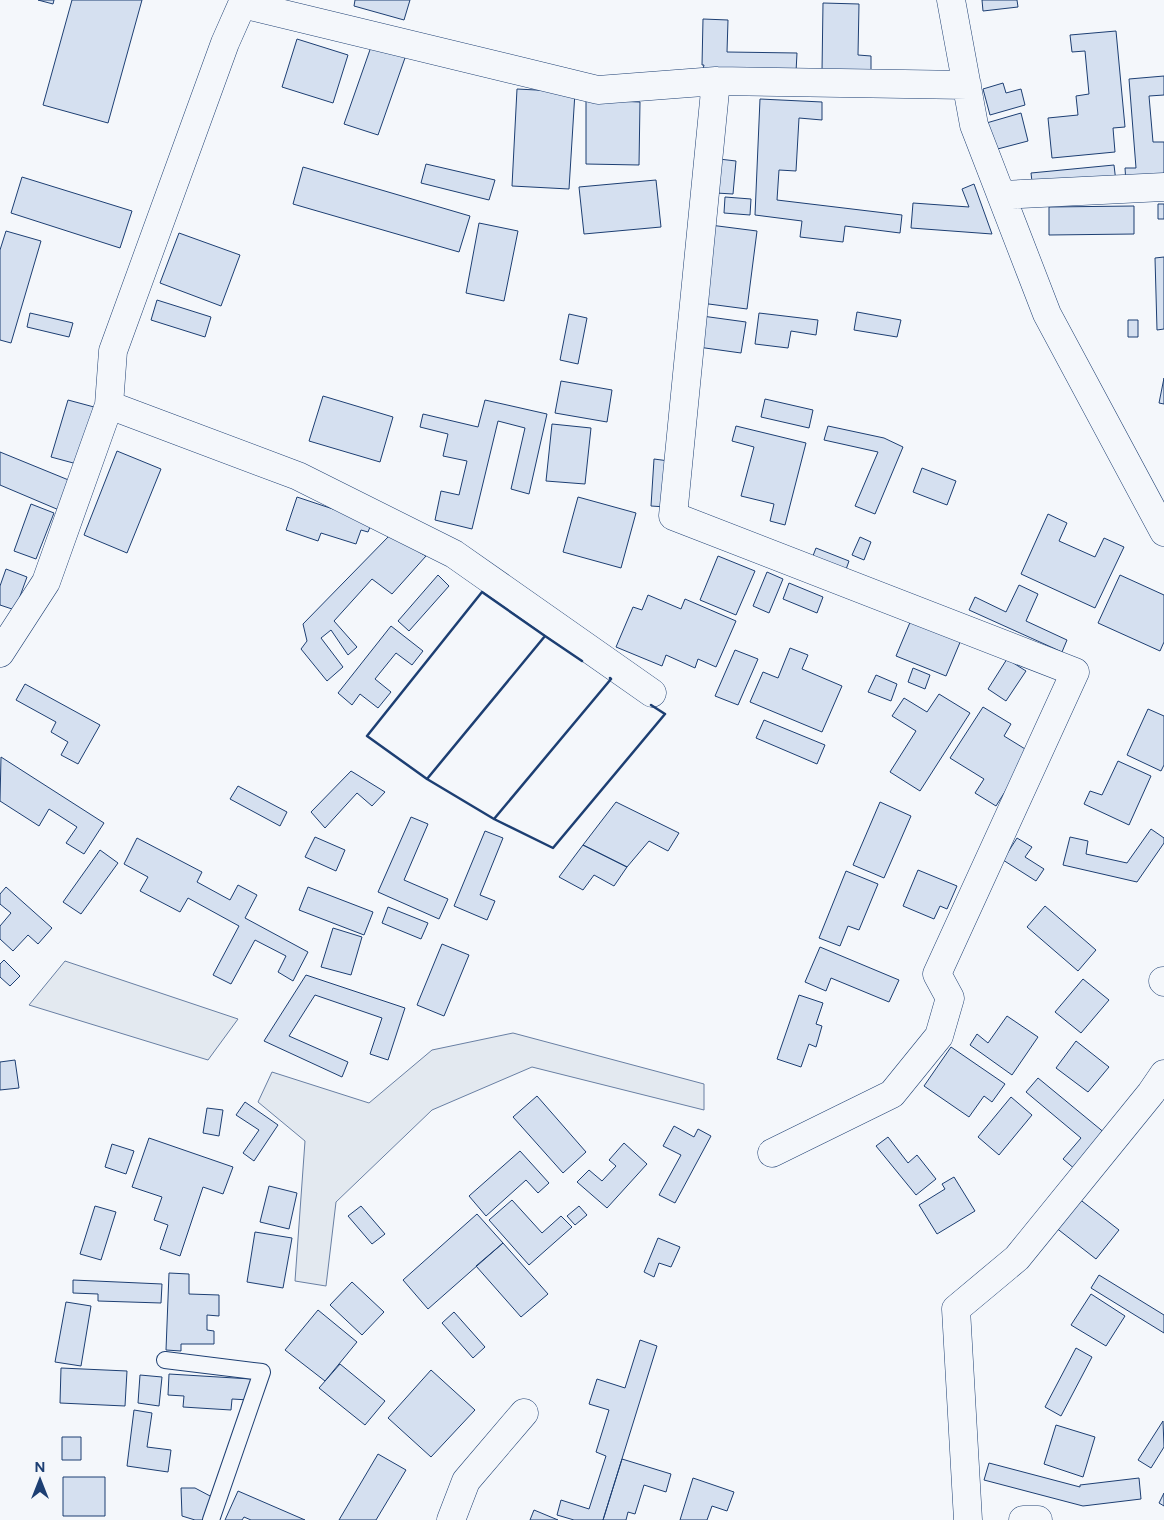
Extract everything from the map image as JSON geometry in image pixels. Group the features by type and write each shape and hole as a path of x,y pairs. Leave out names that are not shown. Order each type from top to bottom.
{"street":[{"path":"951,0 974,126 1047,314 1164,532"},
{"path":"0,653 46,582 109,405 113,351 225,43 243,2 598,90 716,81 967,84"},
{"path":"716,81 673,516 1075,672 937,974 950,998 939,1036 892,1094 772,1153"},
{"path":"1001,195 1164,187"},
{"path":"109,405 298,476 454,554 652,693"},
{"path":"968,1520 956,1309 1017,1258 1160,1090"},
{"path":"451,1520 466,1481 524,1413"},
{"path":"1022,1520 1038,1520"}],"lane":[{"path":"165,1360 262,1372 211,1520"}],"shaded area":[{"path":"65,961 238,1019 208,1060 29,1005"},
{"path":"513,1033 704,1084 704,1110 532,1067 432,1110 336,1202 326,1286 295,1281 305,1141 258,1102 272,1072 369,1103 432,1050"}],"building":[{"path":"38,0 54,0 53,4"},
{"path":"72,0 142,0 108,123 43,105"},
{"path":"355,0 410,0 404,20 354,6"},
{"path":"982,0 1017,0 1018,7 983,11"},
{"path":"823,3 859,4 858,55 871,56 871,72 822,71"},
{"path":"703,19 728,20 727,52 797,53 796,72 703,69"},
{"path":"1116,31 1125,127 1113,128 1115,152 1052,158 1048,118 1078,115 1076,96 1089,94 1085,51 1072,52 1070,35"},
{"path":"297,39 348,55 333,103 282,87"},
{"path":"372,44 406,55 378,135 344,124"},
{"path":"1164,76 1164,95 1149,96 1153,142 1164,142 1164,180 1126,183 1125,168 1136,168 1129,79"},
{"path":"1003,83 1006,93 1021,89 1025,105 990,115 983,89"},
{"path":"517,89 575,92 569,189 512,186"},
{"path":"760,99 822,102 822,120 799,118 796,171 779,170 777,200 902,215 900,233 845,226 843,242 800,237 802,221 755,215"},
{"path":"586,100 640,102 639,165 586,164"},
{"path":"1021,113 1028,141 990,151 983,124"},
{"path":"719,159 736,161 733,194 716,193"},
{"path":"426,164 495,180 489,200 421,183"},
{"path":"1114,165 1116,182 1033,190 1031,173"},
{"path":"303,167 470,216 459,252 293,204"},
{"path":"22,177 132,211 120,248 11,213"},
{"path":"656,180 661,227 584,234 579,187"},
{"path":"974,184 992,234 911,228 913,203 969,207 962,189"},
{"path":"725,197 751,199 750,215 724,213"},
{"path":"1158,204 1164,204 1164,219 1158,219"},
{"path":"1134,206 1134,234 1049,235 1049,207"},
{"path":"479,223 518,231 504,301 466,293"},
{"path":"710,225 757,231 747,309 701,303"},
{"path":"6,231 41,241 11,343 0,340 0,250"},
{"path":"179,233 240,255 221,306 160,283"},
{"path":"1164,257 1164,329 1157,330 1155,258"},
{"path":"157,300 211,317 205,337 151,320"},
{"path":"857,312 901,320 897,337 854,330"},
{"path":"30,313 73,323 69,337 27,327"},
{"path":"759,313 818,320 816,335 791,331 788,348 755,344"},
{"path":"569,314 587,318 578,364 560,360"},
{"path":"702,316 746,322 741,353 698,347"},
{"path":"1128,320 1138,320 1138,337 1128,337"},
{"path":"1164,378 1164,404 1159,403"},
{"path":"561,381 612,390 607,422 555,413"},
{"path":"323,396 393,417 380,462 309,441"},
{"path":"765,399 813,410 809,428 761,417"},
{"path":"68,400 94,407 77,464 51,457"},
{"path":"485,400 547,414 529,494 511,489 525,428 498,421 472,529 435,520 441,491 459,495 467,461 443,456 448,434 420,427 423,414 478,427"},
{"path":"552,424 591,428 585,484 546,481"},
{"path":"736,426 806,443 785,525 770,521 774,504 741,496 754,447 732,441"},
{"path":"828,426 884,438 903,447 875,514 855,506 878,452 824,440"},
{"path":"117,451 161,469 127,553 84,535"},
{"path":"0,452 71,481 59,510 0,485"},
{"path":"654,459 669,461 666,507 651,506"},
{"path":"922,468 956,481 947,505 913,492"},
{"path":"297,497 372,522 368,532 361,530 356,544 321,533 318,541 286,530"},
{"path":"578,497 636,513 621,568 563,552"},
{"path":"31,504 54,513 36,559 14,551"},
{"path":"1048,514 1067,523 1059,541 1095,557 1104,538 1124,547 1095,608 1021,574"},
{"path":"390,535 426,556 392,594 372,579 334,621 357,647 348,655 331,630 321,638 343,667 327,681 301,649 307,641 303,624"},
{"path":"860,537 871,542 864,560 852,555"},
{"path":"816,548 849,561 844,575 811,561"},
{"path":"718,556 755,571 736,615 700,600"},
{"path":"6,569 27,577 15,610 0,605 0,586"},
{"path":"767,572 783,579 769,613 753,606"},
{"path":"438,575 449,586 409,631 398,621"},
{"path":"1120,575 1164,595 1164,642 1160,651 1098,623"},
{"path":"789,583 823,597 817,613 783,599"},
{"path":"1019,585 1038,594 1026,621 1067,640 1062,652 969,610 975,597 1006,612"},
{"path":"648,595 681,609 685,599 736,621 716,667 698,659 695,668 666,655 662,666 616,647 633,607 642,610"},
{"path":"911,620 961,640 946,676 896,656"},
{"path":"391,626 423,651 412,665 396,653 375,679 391,692 378,708 360,694 352,705 338,693"},
{"path":"790,648 808,655 802,669 842,686 822,732 750,702 763,672 778,678"},
{"path":"735,650 758,659 738,705 715,696"},
{"path":"1007,659 1026,671 1006,701 988,689"},
{"path":"913,668 930,675 925,689 908,682"},
{"path":"876,675 897,684 891,701 868,692"},
{"path":"25,684 100,725 78,764 61,755 68,742 51,732 56,722 16,700"},
{"path":"939,694 970,713 920,791 890,772 916,731 892,716 904,698 927,712"},
{"path":"983,707 1011,724 1004,736 1030,752 996,806 975,793 984,779 950,758"},
{"path":"1148,709 1164,716 1164,765 1161,771 1127,755"},
{"path":"764,720 825,745 817,764 756,738"},
{"path":"1,757 104,823 84,854 66,843 77,827 49,809 39,826 0,801"},
{"path":"1118,761 1151,776 1129,825 1084,804 1090,791 1102,795"},
{"path":"351,771 385,792 372,806 357,793 325,828 311,812"},
{"path":"238,786 287,812 280,826 230,799"},
{"path":"616,802 679,833 668,851 649,841 627,867 583,845"},
{"path":"880,802 911,816 884,878 853,865"},
{"path":"411,817 428,824 404,880 448,899 439,919 378,892"},
{"path":"1151,829 1164,838 1164,843 1137,882 1063,865 1070,837 1088,841 1086,854 1127,863"},
{"path":"485,831 503,838 480,895 495,901 487,920 454,906"},
{"path":"315,837 345,850 336,871 305,857"},
{"path":"137,838 202,872 197,882 230,900 238,885 257,895 245,918 308,952 293,981 278,972 286,956 255,940 231,984 213,975 239,926 188,898 180,912 140,891 148,877 124,864"},
{"path":"1017,838 1032,847 1025,857 1044,869 1036,881 1003,860"},
{"path":"583,845 627,867 614,886 594,875 583,890 559,877"},
{"path":"100,850 118,863 81,914 63,902"},
{"path":"918,870 957,886 947,909 940,906 934,919 903,906"},
{"path":"846,871 878,884 859,930 848,926 840,946 819,938"},
{"path":"6,887 52,928 38,944 28,935 13,951 0,939 0,926 11,913 0,904 0,894"},
{"path":"308,887 373,912 364,935 299,910"},
{"path":"1045,906 1096,950 1078,971 1027,927"},
{"path":"388,907 428,923 421,939 382,923"},
{"path":"333,928 362,937 351,975 321,967"},
{"path":"442,944 469,955 444,1016 417,1005"},
{"path":"820,947 899,980 889,1002 831,978 826,991 805,982"},
{"path":"4,960 20,976 10,986 0,977 0,964"},
{"path":"306,975 405,1008 388,1060 370,1054 382,1018 315,995 289,1036 348,1062 342,1077 264,1041"},
{"path":"1083,979 1109,1000 1081,1033 1055,1012"},
{"path":"799,995 823,1003 816,1024 822,1026 816,1047 809,1044 801,1067 777,1059"},
{"path":"1007,1016 1038,1037 1012,1075 970,1045 977,1034 988,1043"},
{"path":"1076,1041 1109,1067 1088,1092 1056,1068"},
{"path":"951,1047 1005,1084 992,1102 984,1096 969,1117 924,1086"},
{"path":"15,1060 19,1088 0,1090 0,1062"},
{"path":"1038,1078 1106,1134 1076,1170 1063,1159 1081,1138 1026,1092"},
{"path":"537,1096 586,1152 563,1173 513,1117"},
{"path":"1011,1097 1032,1115 999,1155 978,1137"},
{"path":"245,1102 278,1125 254,1161 243,1153 259,1130 236,1115"},
{"path":"207,1108 223,1110 219,1136 203,1133"},
{"path":"674,1126 694,1137 698,1129 711,1136 675,1203 659,1195 681,1155 663,1146"},
{"path":"888,1137 908,1163 917,1155 936,1179 916,1195 876,1146"},
{"path":"149,1138 233,1167 223,1194 203,1187 180,1256 160,1249 168,1225 154,1220 162,1197 132,1187"},
{"path":"624,1143 647,1164 607,1208 577,1182 589,1170 602,1181 616,1166 609,1160"},
{"path":"112,1144 134,1151 126,1174 105,1167"},
{"path":"520,1151 549,1183 538,1193 526,1180 486,1216 469,1196"},
{"path":"954,1177 975,1211 937,1234 919,1205 945,1189 942,1184"},
{"path":"269,1186 297,1193 289,1229 260,1222"},
{"path":"1078,1198 1119,1230 1096,1259 1055,1227"},
{"path":"512,1200 542,1233 561,1216 572,1227 529,1265 489,1220"},
{"path":"95,1206 116,1212 101,1260 80,1254"},
{"path":"361,1206 385,1234 372,1244 348,1216"},
{"path":"579,1206 587,1215 575,1225 567,1216"},
{"path":"477,1214 503,1243 428,1309 403,1280"},
{"path":"255,1232 292,1238 283,1288 247,1282"},
{"path":"658,1238 680,1247 671,1267 659,1263 654,1277 644,1272"},
{"path":"503,1243 548,1294 521,1317 476,1266"},
{"path":"169,1273 189,1274 189,1294 219,1295 219,1316 207,1315 207,1330 214,1331 214,1344 181,1344 181,1351 166,1350"},
{"path":"1099,1275 1164,1315 1164,1333 1091,1288"},
{"path":"73,1280 162,1284 161,1303 98,1301 98,1294 73,1293"},
{"path":"352,1282 384,1312 362,1335 330,1305"},
{"path":"1091,1294 1125,1316 1106,1346 1071,1325"},
{"path":"66,1302 91,1306 81,1366 55,1362"},
{"path":"318,1310 357,1342 325,1381 285,1350"},
{"path":"454,1312 485,1347 473,1358 442,1323"},
{"path":"640,1340 657,1346 603,1520 574,1520 557,1515 561,1500 589,1509 606,1456 596,1452 609,1410 589,1404 597,1379 625,1388"},
{"path":"1076,1348 1092,1357 1061,1416 1045,1407"},
{"path":"340,1364 385,1401 365,1425 319,1388"},
{"path":"61,1368 127,1371 125,1406 60,1403"},
{"path":"431,1370 475,1410 431,1457 388,1418"},
{"path":"169,1374 251,1379 249,1400 232,1399 231,1410 183,1407 184,1396 168,1395"},
{"path":"140,1375 162,1377 159,1406 138,1403"},
{"path":"134,1410 152,1413 147,1447 171,1450 168,1472 127,1466"},
{"path":"1163,1421 1164,1447 1151,1468 1138,1460"},
{"path":"1056,1425 1095,1437 1083,1477 1044,1464"},
{"path":"62,1437 81,1437 81,1460 62,1460"},
{"path":"378,1454 406,1470 376,1520 339,1520"},
{"path":"622,1459 671,1474 666,1492 644,1485 635,1514 628,1512 626,1520 603,1520"},
{"path":"989,1463 1080,1487 1080,1485 1139,1478 1141,1499 1083,1506 984,1480"},
{"path":"63,1477 105,1477 105,1516 63,1516"},
{"path":"693,1478 734,1492 727,1511 712,1506 707,1520 680,1520"},
{"path":"181,1488 195,1488 212,1497 203,1520 182,1516"},
{"path":"238,1491 305,1520 251,1520 244,1517 242,1520 225,1520"},
{"path":"1164,1493 1164,1506 1159,1503"},
{"path":"534,1510 558,1520 530,1520"}],"wall":[{"path":"482,592 545,636 427,779 367,736 482,592"},
{"path":"545,636 582,661"},
{"path":"427,779 494,819 610,678"},
{"path":"494,819 553,848 665,714 651,705"}]}
